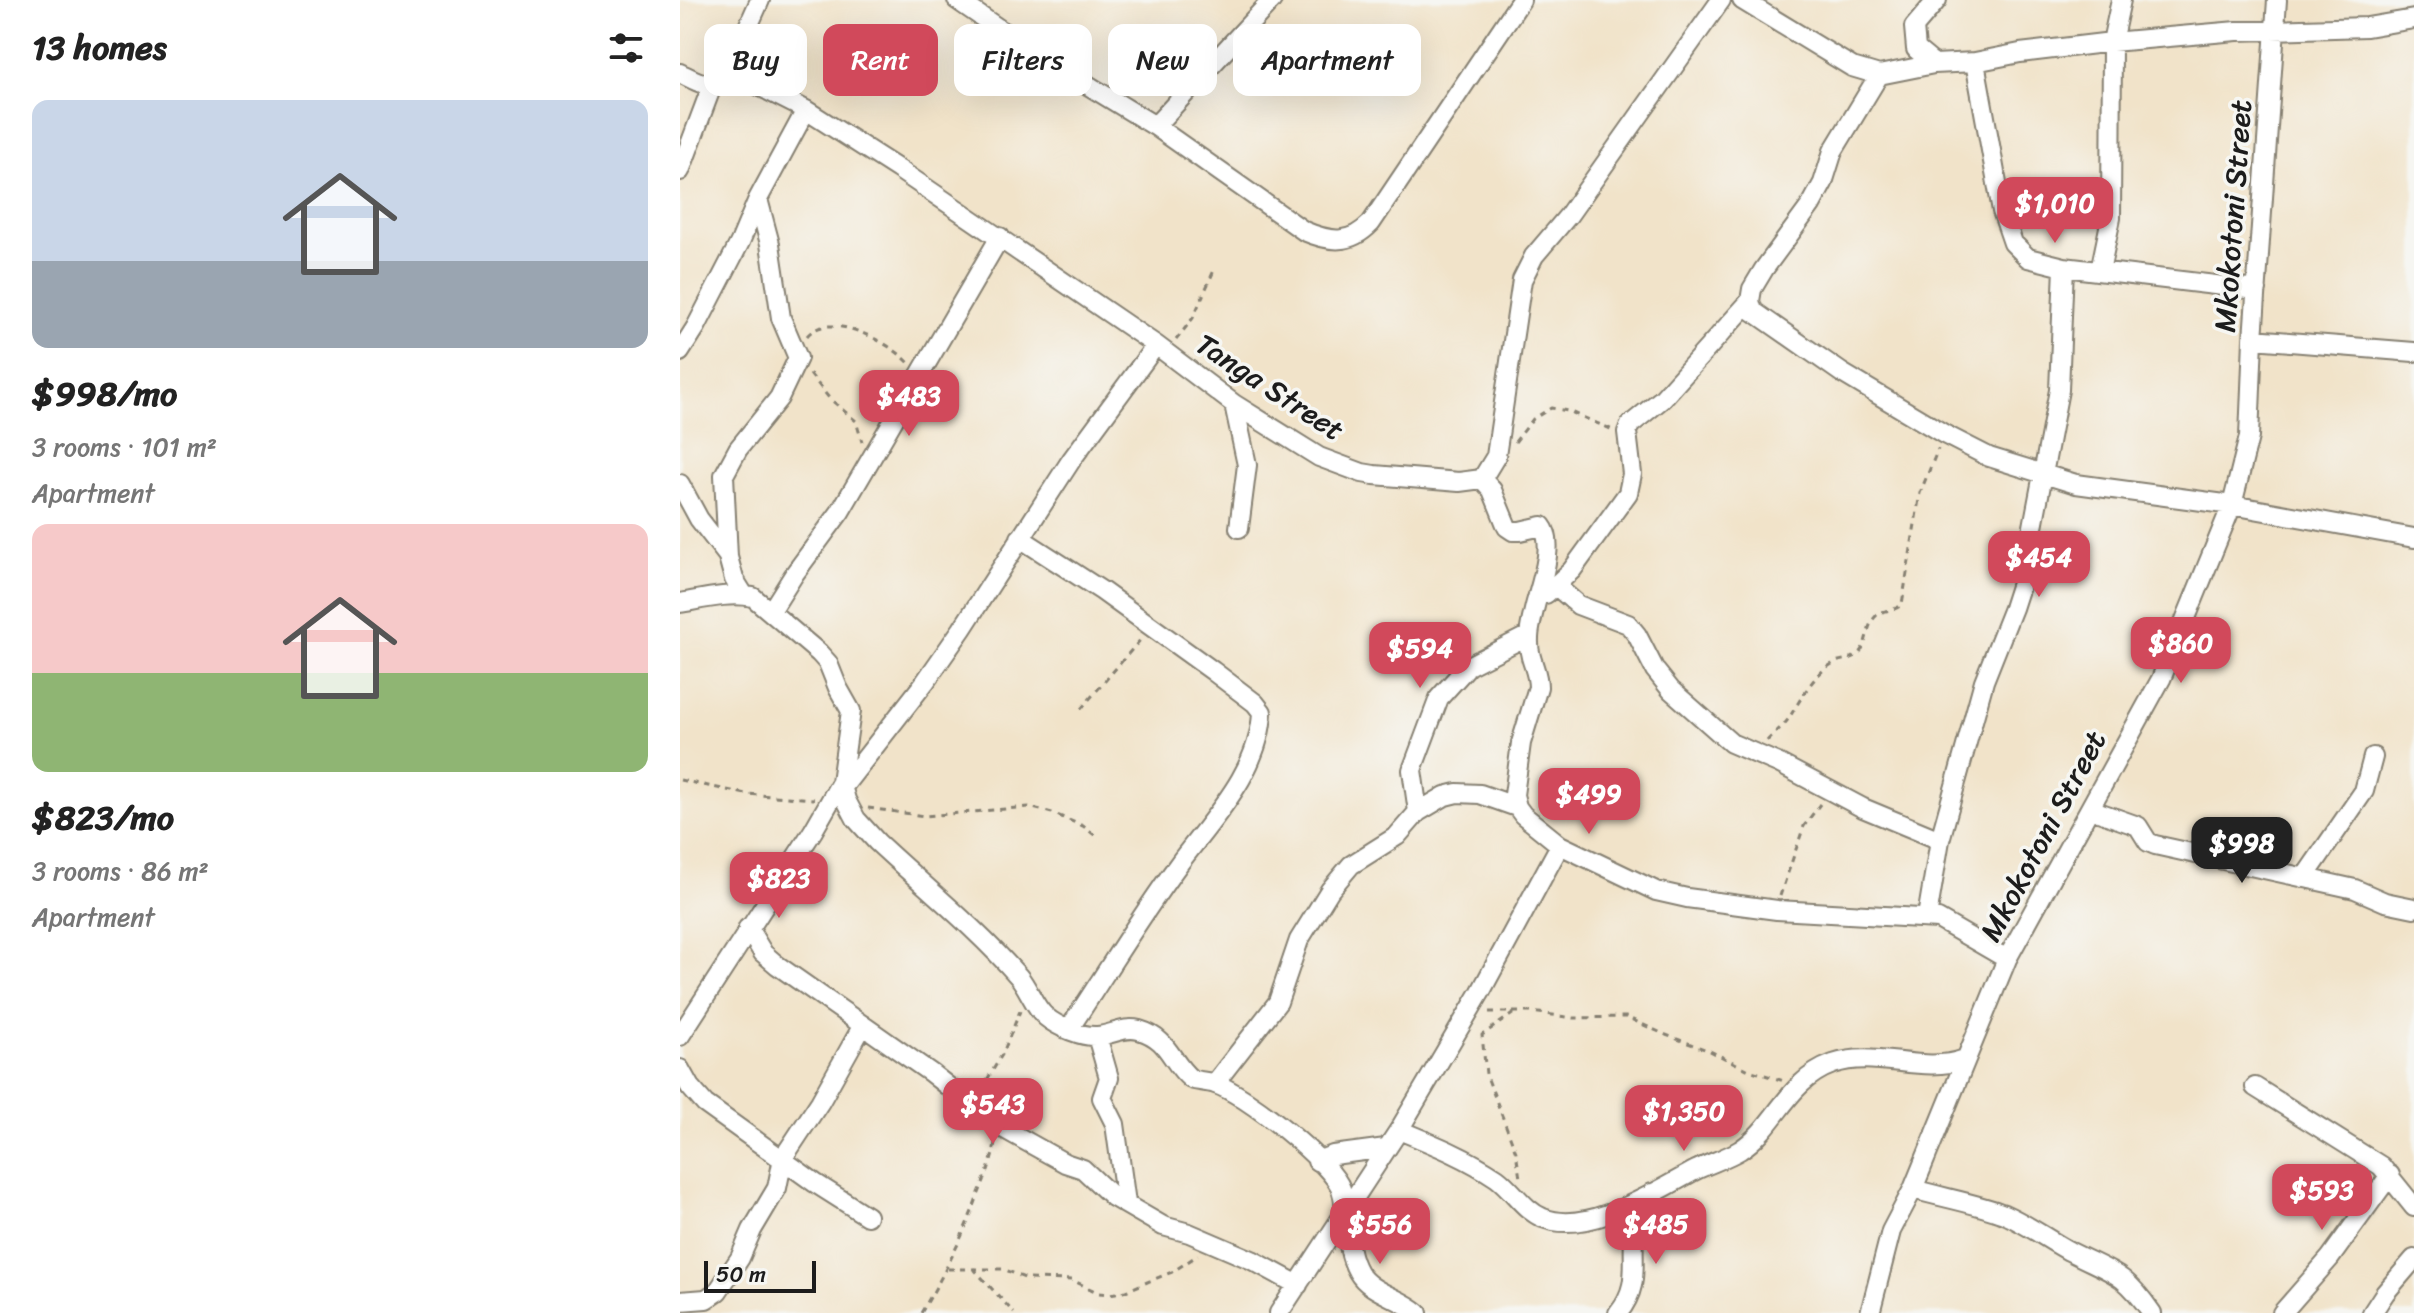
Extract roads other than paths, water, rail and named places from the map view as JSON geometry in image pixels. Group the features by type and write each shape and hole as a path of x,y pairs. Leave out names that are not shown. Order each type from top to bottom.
{"street":[{"path":"748,24 760,0"},
{"path":"957,0 1027,48 1155,126 1304,231 1326,241 1345,240 1360,234 1371,223 1517,1"},
{"path":"1155,126 1272,0"},
{"path":"1517,807 1514,795 1521,743 1538,687 1529,635 1544,570 1547,532 1542,526 1520,531 1507,527 1492,490 1482,479 1496,456 1522,280 1534,256 1568,216 1721,0"},
{"path":"1742,0 1852,67 1879,75 1934,64 1975,62 2020,53 2112,42 2237,31 2367,27 2414,19"},
{"path":"1934,64 1916,49 1914,27 1937,0"},
{"path":"2100,271 2111,218 2112,42 2121,0"},
{"name":"Mkokotoni Street","path":"1870,1313 1891,1231 1913,1189 2007,959 2161,679 2232,505 2249,437 2277,0"},
{"path":"1975,62 2002,211 2013,243 2028,258 2064,267 2257,290"},
{"path":"680,73 704,84"},
{"path":"1879,75 1833,151 1823,183 1752,289 1750,301 1753,311 1842,373 1989,457 2043,475 2111,491 2232,505 2414,538"},
{"path":"680,171 708,96"},
{"name":"Tanga Street","path":"777,96 806,110 1000,237 1160,348 1234,404 1319,457 1362,473 1459,482 1482,479"},
{"path":"680,352 733,256 758,199 806,110"},
{"path":"744,595 734,579 728,557 724,475 738,449 779,398 798,356 781,318 770,244 758,199"},
{"path":"771,611 840,512 1000,237"},
{"path":"1927,917 1940,840 1984,681 2018,594 2059,390 2064,267"},
{"path":"1535,604 1572,570 1628,493 1632,474 1627,428 1662,399 1750,301"},
{"path":"2253,339 2414,352"},
{"path":"680,1036 840,792 925,682 1072,459 1160,348"},
{"path":"1234,404 1247,465 1239,528"},
{"path":"680,484 699,519 728,557"},
{"path":"1020,538 1102,591 1255,703 1262,712 1262,729 1240,779 1177,866 1069,1029"},
{"path":"1555,585 1578,605 1628,624 1655,670 1671,690 1719,735 1896,823 1940,840"},
{"path":"680,603 744,595 753,597 828,663 838,688 850,706 840,792 856,819 1027,987 1044,1016 1069,1029 1097,1036 1127,1029 1155,1037 1167,1046 1191,1079 1215,1083 1272,1118 1339,1184 1346,1208 1348,1240 1359,1273 1368,1283 1407,1303 1418,1313"},
{"path":"1418,812 1412,770 1439,698 1468,666 1529,635"},
{"path":"2304,878 2364,791 2373,757"},
{"path":"1215,1083 1278,1002 1299,940 1330,890 1351,865 1397,836 1418,812 1457,793 1480,794 1517,807 1560,845 1656,891 1777,910 1927,917 1949,924 2007,959"},
{"path":"2090,809 2138,826 2148,842 2155,845 2355,889 2385,902 2414,908"},
{"path":"1279,1313 1399,1130 1560,845"},
{"path":"748,928 763,953 777,965 973,1104 997,1125 1065,1163 1083,1169 1102,1189 1163,1226 1189,1233 1252,1260 1298,1285"},
{"path":"687,1308 718,1291 740,1258 752,1230 777,1188 783,1158 820,1102 863,1025"},
{"path":"1097,1036 1109,1078 1102,1098 1115,1124 1126,1203"},
{"path":"1399,1130 1447,1149 1482,1168 1504,1183 1531,1211 1544,1218 1574,1220 1607,1214 1739,1150 1757,1136 1799,1084 1831,1065 1853,1059 1944,1065 1965,1059"},
{"path":"680,1069 705,1104 815,1183 867,1216"},
{"path":"2255,1087 2374,1160 2390,1175 2414,1207"},
{"path":"1317,1161 1333,1155 1386,1148"},
{"path":"2282,1313 2330,1258 2390,1175"},
{"path":"1913,1189 2002,1213 2038,1231 2118,1274 2135,1288 2152,1313"},
{"path":"1618,1313 1627,1302 1635,1273 1636,1225 1652,1193"},
{"path":"2372,1313 2414,1259"}]}
